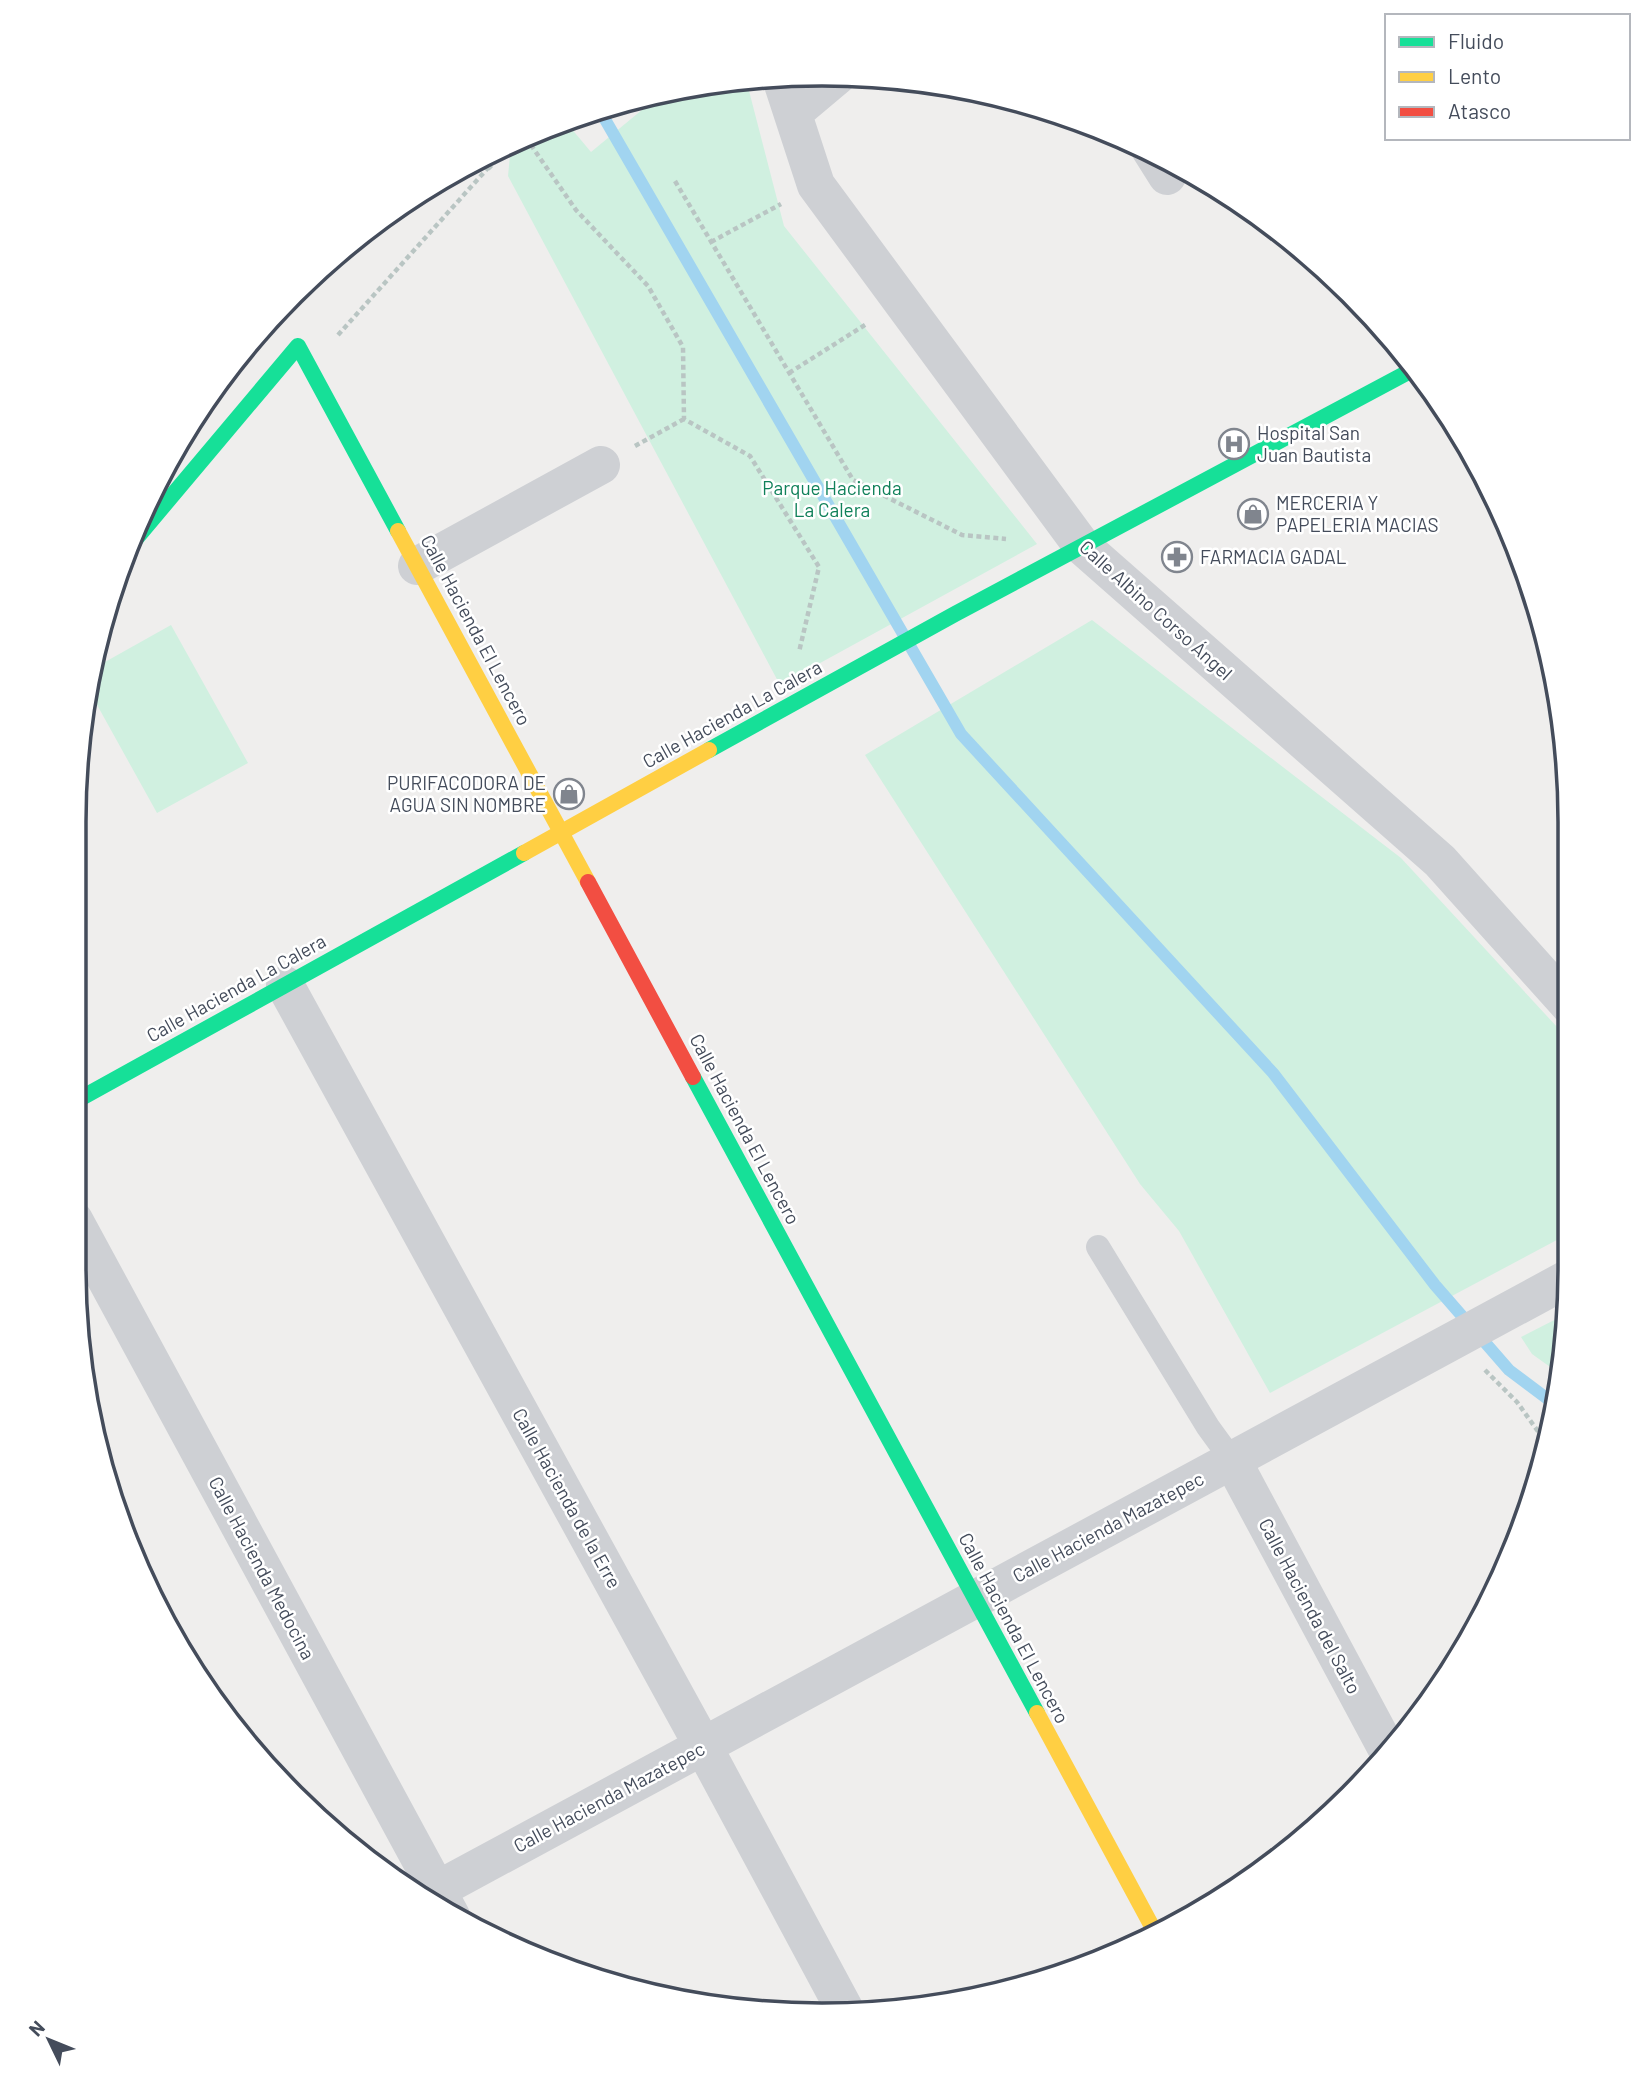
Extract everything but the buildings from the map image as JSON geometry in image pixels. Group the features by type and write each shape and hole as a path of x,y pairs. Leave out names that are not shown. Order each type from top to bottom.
{"street":[{"path":"787,96 811,86"},
{"name":"Calle Albino Corso Ángel","path":"787,96 816,185 1082,546 1440,861 1558,993"},
{"name":"Calle Hacienda El Lencero","path":"151,521 298,346 1151,1925"},
{"name":"Calle Hacienda La Calera","path":"86,1095 956,614 1406,373"},
{"path":"417,566 601,465"},
{"name":"Calle Hacienda de la Erre","path":"285,985 841,2003"},
{"name":"Calle Hacienda Medocina","path":"86,1243 432,1891"},
{"name":"Calle Hacienda Mazatepec","path":"443,1898 703,1746 1558,1284"},
{"name":"Calle Hacienda del Salto","path":"1232,1460 1384,1743"}],"lane":[{"path":"1098,1247 1208,1427 1232,1460"}],"path":[{"path":"531,146 576,210 648,286 683,347 684,419"},
{"path":"310,367 492,164"},
{"path":"675,181 853,480 962,535 1015,540"},
{"path":"711,242 816,185"},
{"path":"789,373 901,302"},
{"path":"601,465 684,419"},
{"path":"684,419 750,456 820,567 785,709"},
{"path":"1455,1339 1517,1402 1539,1433"}],"green space":[{"name":"Parque Hacienda La Calera","path":"749,90 784,226 1037,544 780,685 508,176 510,156 572,130 591,152 644,108"},
{"path":"1092,620 1401,858 1558,1028 1558,1239 1270,1393 1179,1231 1140,1184 865,755"},
{"path":"171,625 248,763 157,813 96,703 104,663"},
{"path":"1557,1319 1551,1368 1532,1354 1521,1337"}],"waterway":[{"path":"605,119 961,734 1273,1073 1435,1285 1509,1370 1546,1398"}],"traffic: fast":[{"path":"151,521 298,346 398,531"},
{"path":"709,750 955,614 1406,373"},
{"path":"86,1095 524,853"},
{"path":"693,1077 1037,1713"}],"traffic: slow":[{"path":"398,531 588,882"},
{"path":"524,853 709,750"},
{"path":"1037,1713 1151,1925"}],"traffic: jam":[{"path":"588,882 693,1077"}],"place":[{"name":"Hospital San Juan Bautista","path":"1234,444"},
{"name":"MERCERIA Y PAPELERIA MACIAS","path":"1253,514"},
{"name":"FARMACIA GADAL","path":"1177,557"},
{"name":"PURIFACODORA DE AGUA SIN NOMBRE","path":"569,794"}]}
